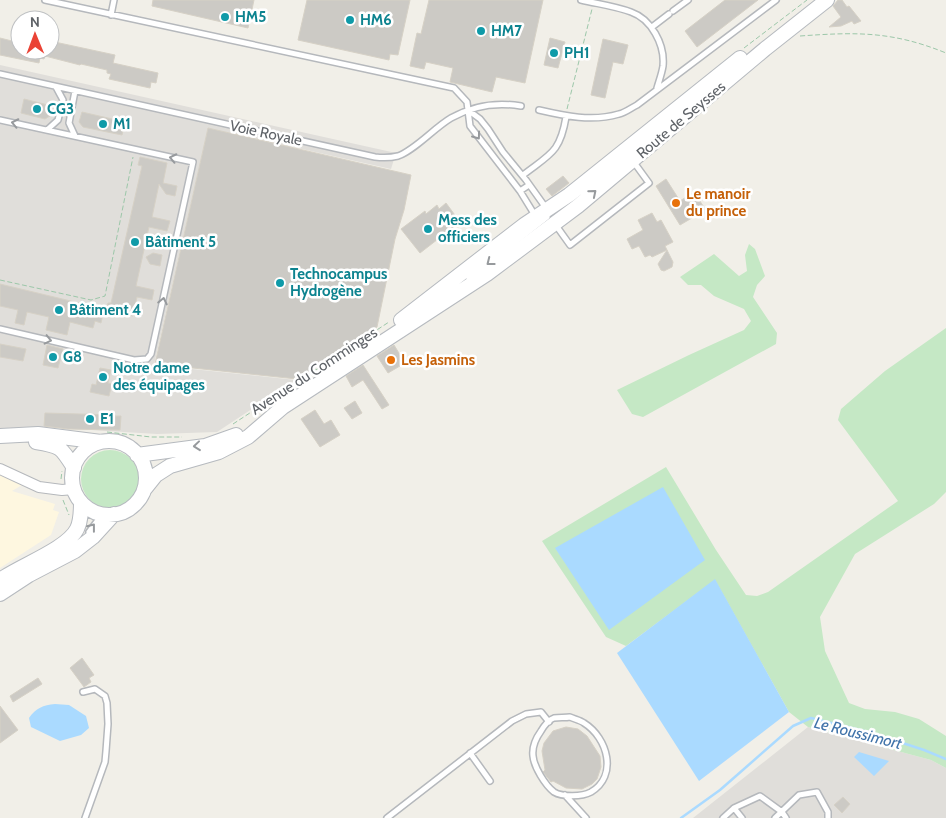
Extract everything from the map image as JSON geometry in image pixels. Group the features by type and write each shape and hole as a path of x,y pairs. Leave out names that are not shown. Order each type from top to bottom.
{"main road":[{"name":"Route de Seysses","path":"529,232 569,196 813,0"},
{"name":"Route de Seysses","path":"529,232 546,217 632,160 827,0"},
{"name":"Avenue du Comminges","path":"138,455 205,446 243,432 283,400 387,332 529,232"},
{"name":"Avenue du Comminges","path":"144,490 156,475 170,466 219,452 248,437 283,407 487,274 529,232"},
{"path":"0,436 38,434 100,437 118,442 129,447 138,455 145,472 144,490 129,509 110,514 90,509 68,490 72,475 68,468 65,452 56,446 36,442 0,441"},
{"path":"68,468 100,437"},
{"path":"0,580 47,554 73,536 80,524 82,502"},
{"path":"0,594 30,575 76,551 93,537 110,514"}],"street":[{"path":"0,469 39,487 68,490"}],"lane":[{"path":"45,0 454,88 467,102 470,126 494,159 520,191 570,245 650,184 632,160"},
{"path":"111,15 114,0"},
{"path":"581,0 634,13 652,27 662,50 663,65 657,89"},
{"path":"652,27 688,0"},
{"path":"539,110 566,116 591,118 620,114 637,105 776,0"},
{"name":"Voie Royale","path":"0,74 382,158 403,154 450,119 468,110 503,103 521,106"},
{"path":"47,130 58,120 63,100 56,87"},
{"path":"75,91 69,122 75,136"},
{"path":"468,110 480,119 529,184 546,217"},
{"path":"522,175 556,149 563,135 566,116"},
{"path":"0,120 193,162 151,354 147,359 134,360 0,330"},
{"path":"520,191 529,184"},
{"path":"47,554 67,548 82,539 110,514"},
{"path":"83,692 95,689 101,692 107,703 108,712 104,762 85,818"},
{"path":"387,818 512,721 526,714 541,712 549,722"},
{"path":"570,717 583,722 594,730 607,752 608,768 602,784 589,793 575,797 565,794 554,792 537,772 533,755 536,739 544,725 555,718 570,717"},
{"path":"470,753 490,781"},
{"path":"775,818 799,795 817,792 828,812 828,818"},
{"path":"565,794 586,818"},
{"path":"723,818 734,808 760,796 782,812 786,818"},
{"path":"734,808 742,818"}],"path":[{"path":"566,116 593,3"},
{"path":"800,36 858,33 880,35 902,38 946,53"},
{"path":"0,280 91,300 105,296 135,149"},
{"name":"Avenue du Comminges","path":"233,424 394,319"},
{"path":"100,437 119,432 151,437 184,437"},
{"path":"68,468 61,482 68,490 62,498 69,521"}],"shaded area":[{"path":"0,65 396,153 391,169 208,128 154,365 296,380 217,432 157,434 42,427 0,430"},
{"path":"0,474 22,485 12,491 55,504 53,510 59,512 51,535 0,568"},
{"path":"808,727 931,760 946,768 946,818 693,818"}],"green space":[{"path":"749,244 755,249 765,276 757,285 753,297 777,333 776,344 643,417 632,414 617,390 744,330 751,321 744,309 714,296 701,285 688,285 680,277 714,254 739,276 747,271 745,255"},
{"path":"946,328 946,492 934,504 855,554 820,617 825,651 849,703 865,709 895,712 919,719 946,736 946,768 931,760 808,727 789,712 715,580 626,646 606,637 542,541 666,467 716,550 746,595 757,596 768,592 898,501 838,420 841,409 885,371"},
{"path":"110,450 121,452 134,463 139,479 137,490 126,503 110,508 99,506 86,495 81,479 83,468 94,455"}],"water":[{"path":"663,487 705,560 609,630 555,548"},
{"path":"715,579 789,712 699,781 617,653"},
{"path":"55,704 69,705 86,716 89,728 81,735 60,741 31,727 29,718 37,709"},
{"path":"859,752 889,761 874,776 854,757"}],"building":[{"name":"HM5","path":"153,0 254,0 248,28 152,6"},
{"name":"HM6","path":"307,0 410,0 398,55 390,54 389,60 298,40"},
{"name":"HM7","path":"429,0 543,0 525,83 496,77 492,92 450,82 453,68 426,62 424,69 410,66 417,33 421,34"},
{"path":"725,0 758,0 697,47 685,31"},
{"path":"838,0 842,0 847,7 849,6 861,21 854,24 852,21 841,26 829,27 841,17 833,6"},
{"path":"0,38 10,40 10,57 0,55"},
{"name":"PH1","path":"550,38 565,42 558,68 544,65"},
{"path":"603,39 628,45 623,64 613,62 605,98 591,95"},
{"path":"60,43 115,55 113,63 158,73 156,83 151,82 150,88 109,79 111,74 107,73 107,70 60,60"},
{"path":"24,60 40,60 39,63"},
{"name":"CG3","path":"24,99 52,106 50,116 45,119 21,113"},
{"name":"M1","path":"82,112 125,122 122,135 83,127 79,122"},
{"name":"Technocampus Hydrogène","path":"208,128 411,175 404,210 395,239 377,327 297,379 155,364"},
{"name":"Bâtiment 5","path":"140,157 167,163 163,183 177,186 175,196 166,194 159,184 152,217 170,221 167,231 149,227 136,286 154,290 152,300 137,297 133,316 106,310 108,303 111,303 142,166 138,165"},
{"path":"563,176 569,183 552,196 546,189"},
{"path":"666,179 680,201 694,192 707,212 699,218 697,215 680,225 656,186"},
{"name":"Mess des officiers","path":"446,203 460,222 420,253 401,229 425,211 426,214 437,205 439,209"},
{"path":"652,213 657,222 661,220 673,242 665,246 667,250 652,257 650,255 645,257 639,246 632,249 627,239 643,230 638,220"},
{"path":"667,250 673,262 672,267 664,271 661,270 658,264"},
{"path":"153,253 162,255 160,266 150,264 146,257"},
{"name":"Bâtiment 4","path":"0,284 104,309 101,323 95,321 93,328 70,322 67,335 46,330 49,317 27,312 24,325 15,323 18,310 0,306"},
{"path":"0,344 26,349 23,361 0,357"},
{"name":"G8","path":"47,345 63,349 58,368 43,365"},
{"name":"Les Jasmins","path":"394,345 405,363 388,373 377,356"},
{"path":"363,365 389,405 382,409 363,380 352,387 346,376"},
{"name":"Notre dame des équipages","path":"100,368 111,370 108,383 112,384 109,396 90,392 92,384 96,385"},
{"path":"355,401 362,413 352,419 344,408"},
{"path":"315,410 324,424 331,420 340,435 320,447 301,419"},
{"name":"E1","path":"45,413 121,416 120,430 68,429 44,426"},
{"path":"82,658 94,675 89,678 91,682 84,687 70,668"},
{"path":"38,678 42,684 13,702 10,696"},
{"path":"0,706 18,730 0,743"},
{"path":"566,727 578,729 587,736 600,756 601,767 597,779 582,789 566,788 553,781 551,782 543,772 545,770 542,751 544,743 553,731"},
{"path":"843,797 850,804 842,813 834,805"}],"waterway":[{"name":"Le Roussimort","path":"681,818 720,790 793,726 811,718 872,733 946,759"}],"place":[{"name":"HM5","path":"225,17"},
{"name":"HM6","path":"350,20"},
{"name":"HM7","path":"481,31"},
{"name":"PH1","path":"554,53"},
{"name":"CG3","path":"37,109"},
{"name":"M1","path":"103,124"},
{"name":"Le manoir du prince","path":"676,203"},
{"name":"Mess des officiers","path":"428,229"},
{"name":"Bâtiment 5","path":"135,242"},
{"name":"Technocampus Hydrogène","path":"280,283"},
{"name":"Bâtiment 4","path":"59,310"},
{"name":"G8","path":"53,357"},
{"name":"Les Jasmins","path":"391,360"},
{"name":"Notre dame des équipages","path":"103,377"},
{"name":"E1","path":"90,419"}]}
